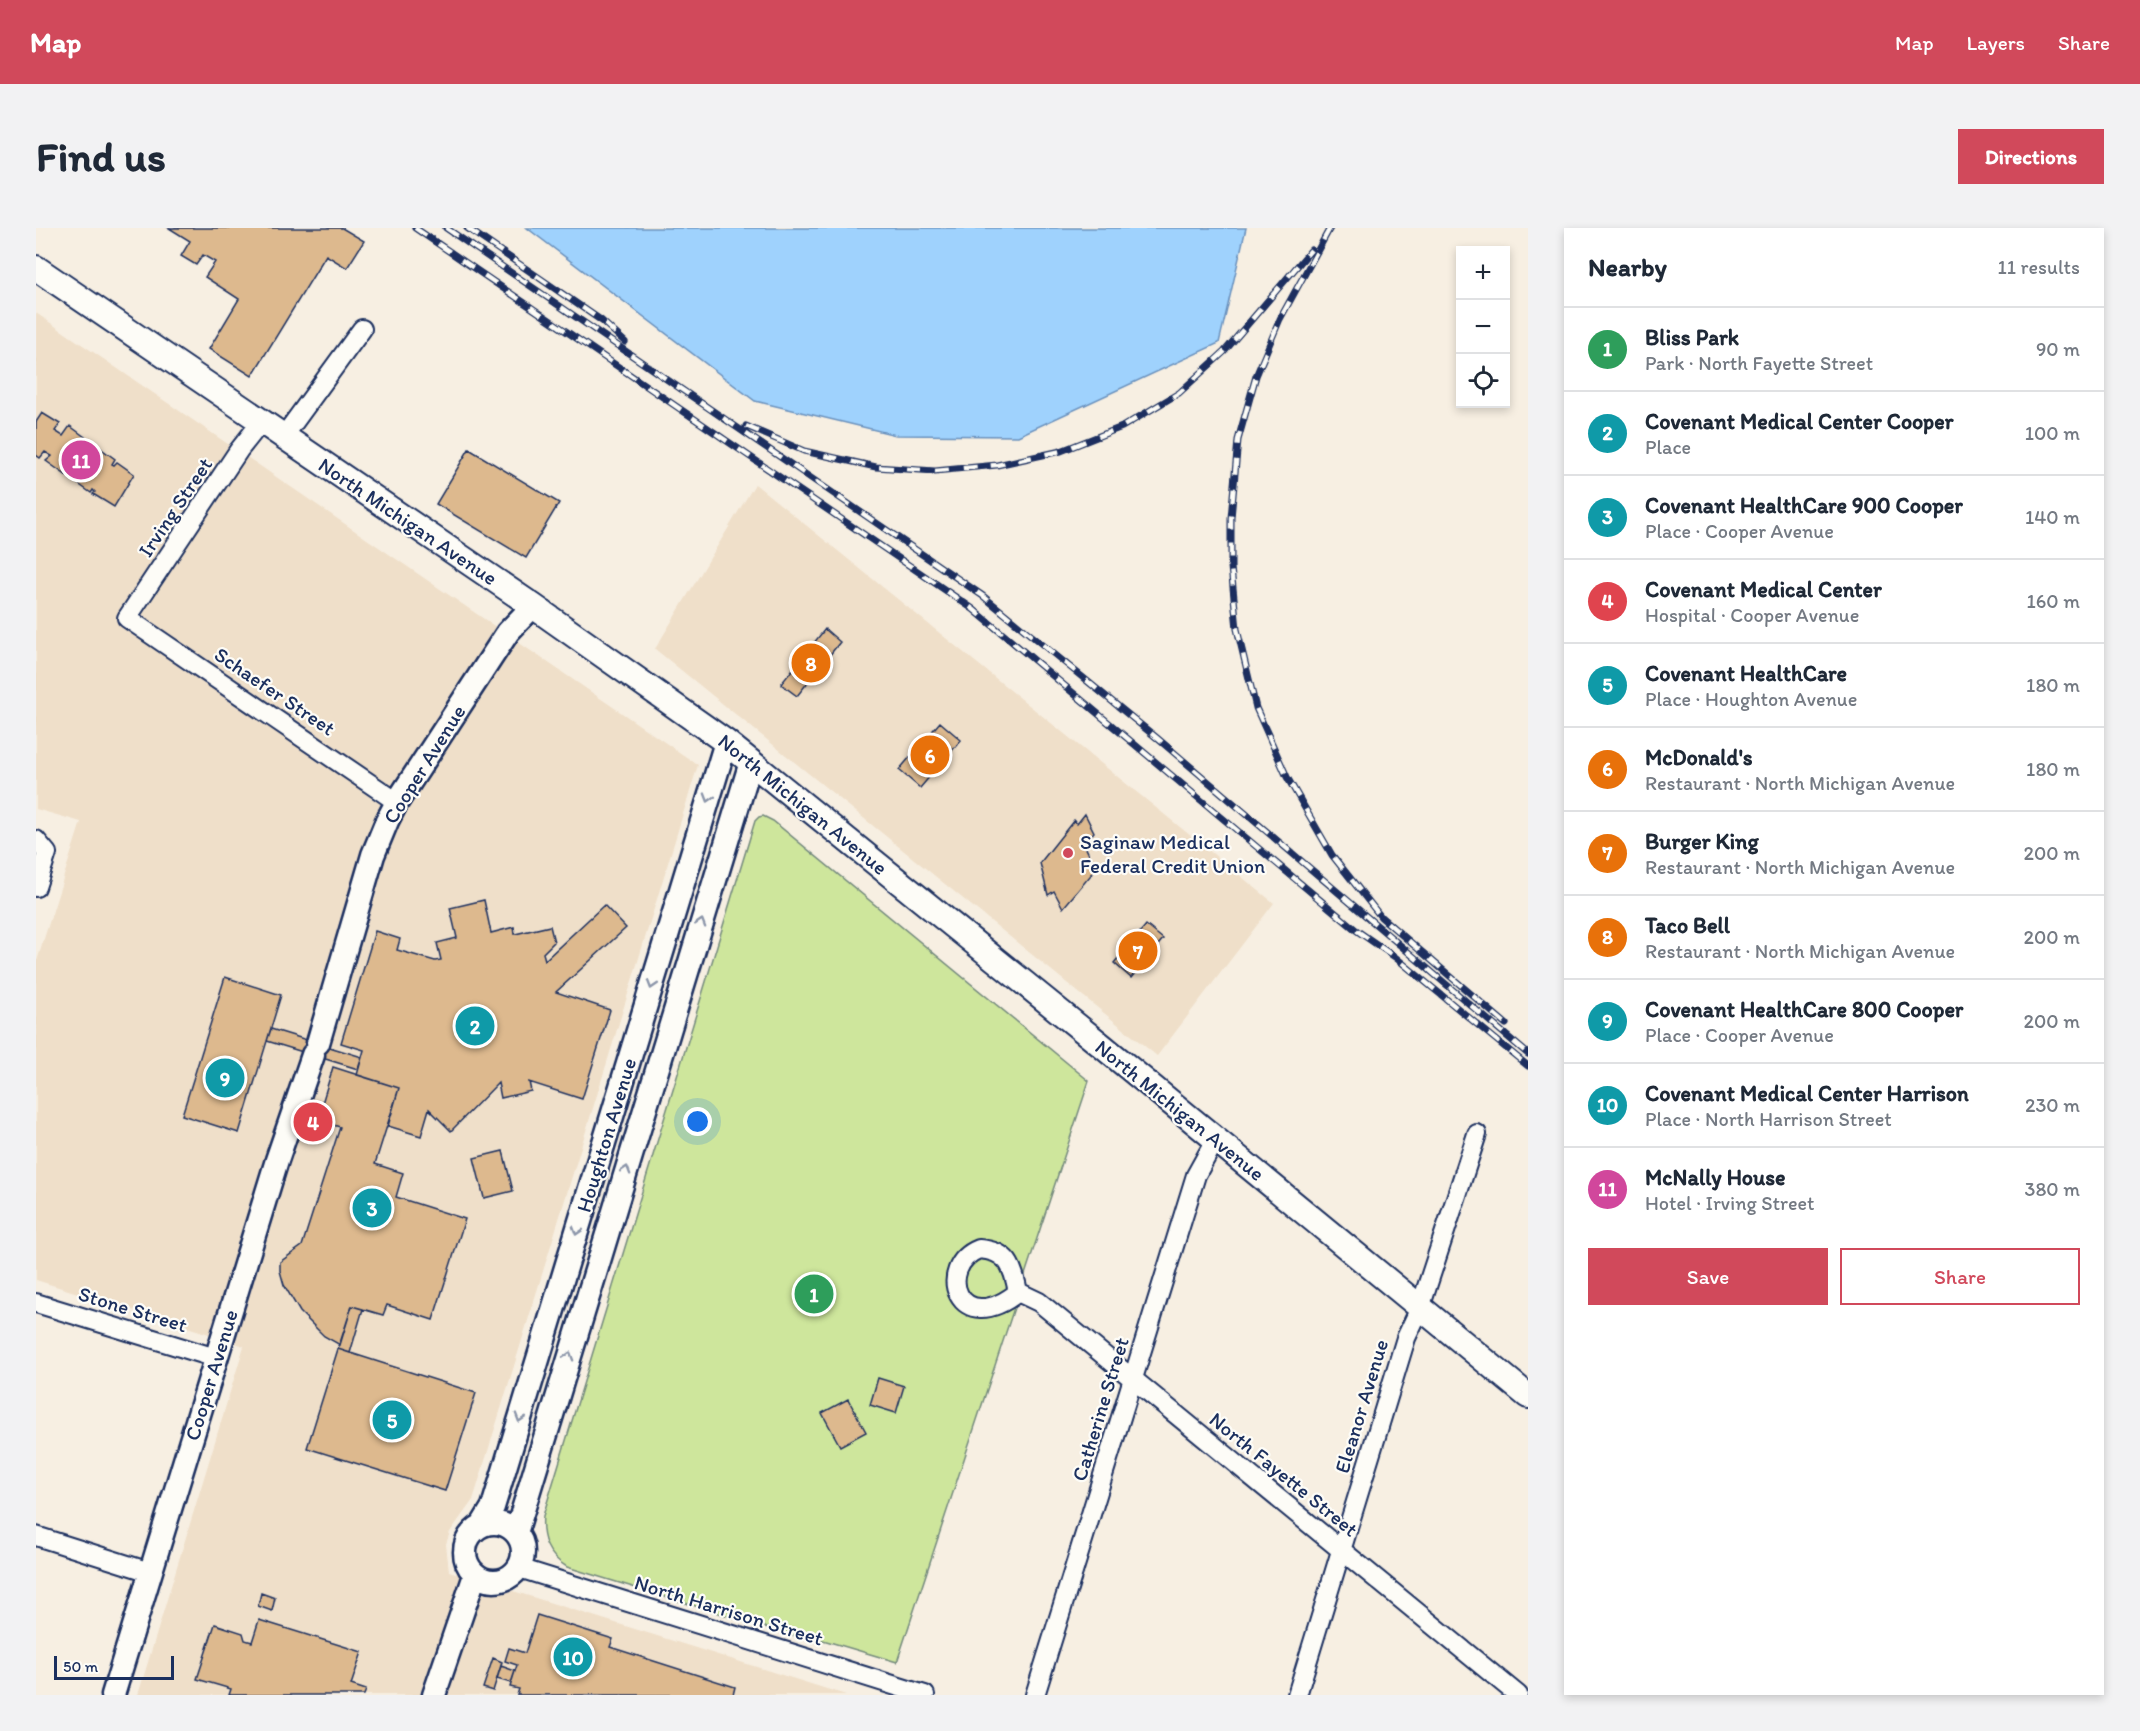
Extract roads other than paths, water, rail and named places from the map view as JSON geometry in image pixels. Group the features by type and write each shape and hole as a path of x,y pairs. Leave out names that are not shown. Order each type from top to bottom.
{"main road":[{"name":"North Michigan Avenue","path":"36,268 533,606 726,742 1216,1139 1528,1396"},
{"path":"36,284 81,298"}],"street":[{"path":"284,436 362,329"},
{"name":"Irving Street","path":"127,618 239,450 262,421"},
{"name":"Cooper Avenue","path":"113,1695 277,1160 316,1049 373,855 397,802 508,632 533,606"},
{"name":"Schaefer Street","path":"127,618 397,802"},
{"name":"Houghton Avenue","path":"482,1525 493,1507 726,742"},
{"name":"Houghton Avenue","path":"516,1533 751,762"},
{"path":"36,887 41,846"},
{"name":"Eleanor Avenue","path":"1297,1695 1406,1338 1420,1308 1477,1134"},
{"name":"Catherine Street","path":"1035,1695 1196,1174 1216,1139"},
{"name":"North Fayette Street","path":"1018,1292 1040,1302 1518,1695"},
{"name":"Stone Street","path":"36,1303 216,1358"},
{"path":"494,1523 506,1525 516,1533 523,1554 519,1568 504,1579 488,1580 470,1571 465,1554 466,1543 472,1532 482,1525 494,1523"},
{"path":"36,1536 150,1572"},
{"name":"North Harrison Street","path":"519,1568 926,1695"},
{"path":"434,1695 475,1575"}],"water":[{"path":"527,228 1246,228 1219,343 1018,436 896,435 755,401"}],"railway":[{"path":"415,228 973,609 1356,930 1395,957 1528,1066"},
{"path":"446,228 983,596 1157,738 1528,1054"},
{"path":"467,228 602,321 625,342"},
{"path":"1330,228 1280,319 1256,376 1238,440 1231,518 1231,567 1237,629 1256,708 1287,777 1332,855 1381,917 1506,1024"},
{"path":"746,426 804,451 876,467 935,471 997,465 1061,451 1122,427 1179,393 1224,352 1311,250"}],"place":[{"name":"McNally House","path":"81,460"},
{"name":"Taco Bell","path":"811,663"},
{"name":"McDonald's","path":"930,755"},
{"name":"Saginaw Medical Federal Credit Union","path":"1068,853"},
{"name":"Burger King","path":"1138,951"},
{"name":"Covenant Medical Center Cooper","path":"475,1026"},
{"name":"Covenant HealthCare 800 Cooper","path":"225,1078"},
{"name":"Covenant Medical Center","path":"313,1122"},
{"name":"Covenant HealthCare 900 Cooper","path":"372,1208"},
{"name":"Bliss Park","path":"814,1294"},
{"name":"Covenant HealthCare","path":"392,1420"},
{"name":"Covenant Medical Center Harrison","path":"573,1657"}]}
